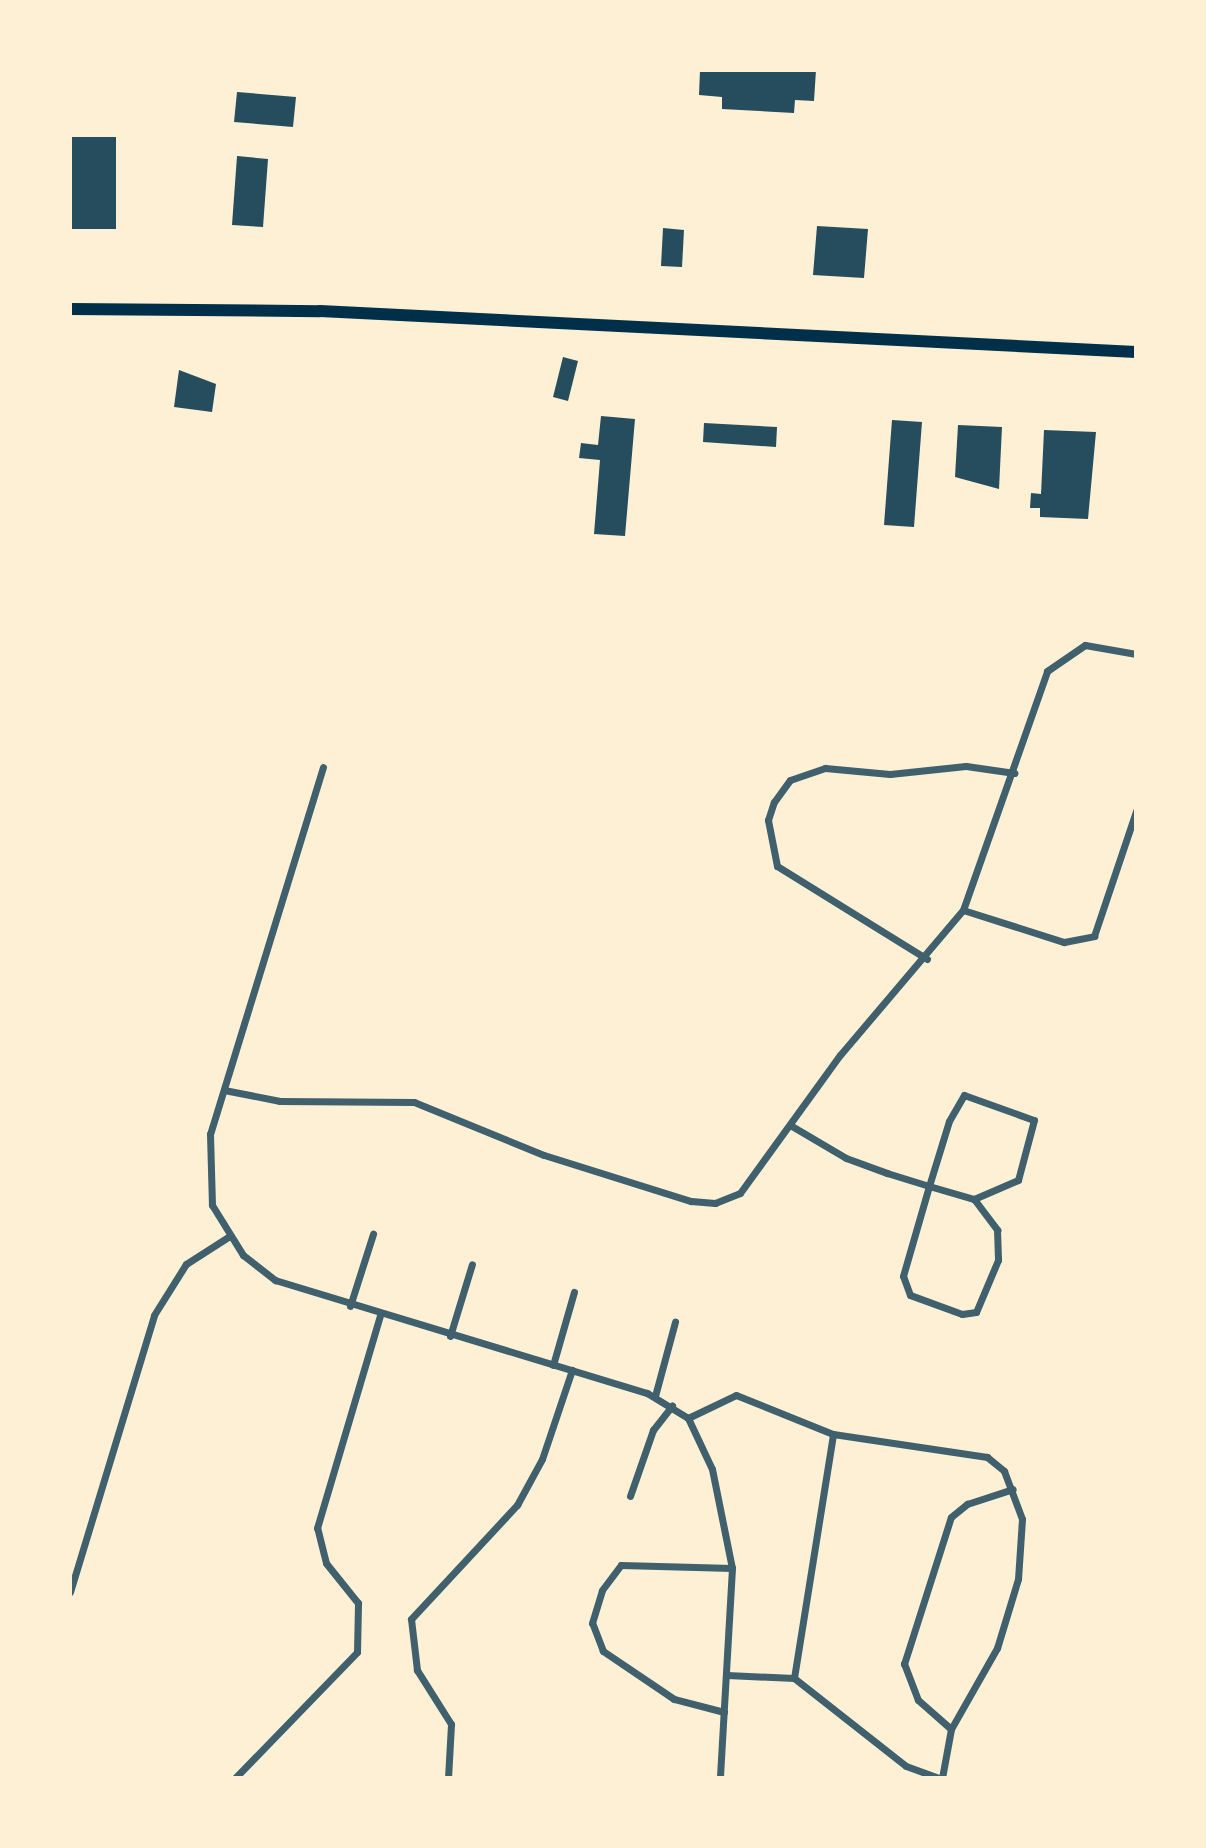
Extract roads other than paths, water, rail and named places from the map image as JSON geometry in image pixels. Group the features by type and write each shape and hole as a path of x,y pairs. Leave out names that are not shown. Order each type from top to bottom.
{"main road":[{"path":"70,309 320,311 1136,352"}],"street":[{"path":"224,1090 280,1101 414,1102 594,1172 715,1203 751,1184 840,1055 927,959 963,910 1056,659 1085,645 1136,654"},
{"path":"927,959 777,866 768,820 774,802 790,780 825,768 890,774 966,766 1014,773"},
{"path":"323,767 224,1090 206,1177 228,1237 275,1280 350,1306 655,1396 688,1418 712,1469 732,1568 720,1778"},
{"path":"963,910 1064,942 1094,936 1136,811"},
{"path":"790,1125 846,1158 929,1186 974,1199 997,1230 998,1260 976,1312 962,1314 903,1288 929,1186 964,1095 1029,1112 1031,1146 1018,1180 974,1199"},
{"path":"350,1306 373,1234"},
{"path":"70,1592 154,1315 186,1264 228,1237"},
{"path":"450,1336 472,1264"},
{"path":"553,1365 574,1292"},
{"path":"235,1778 349,1666 361,1636 358,1603 326,1563 317,1528 380,1315"},
{"path":"655,1396 675,1322"},
{"path":"448,1778 451,1724 417,1670 409,1636 418,1611 478,1555 524,1494 572,1370"},
{"path":"688,1418 736,1395 833,1434 987,1457 1013,1489 1023,1547 1011,1611 951,1729 941,1778 906,1766 794,1678 727,1675"},
{"path":"630,1496 653,1430 672,1406"},
{"path":"794,1678 833,1434"},
{"path":"951,1729 918,1700 904,1664 951,1517 1013,1489"},
{"path":"724,1712 674,1699 603,1651 592,1623 602,1590 621,1565 732,1568"}]}
